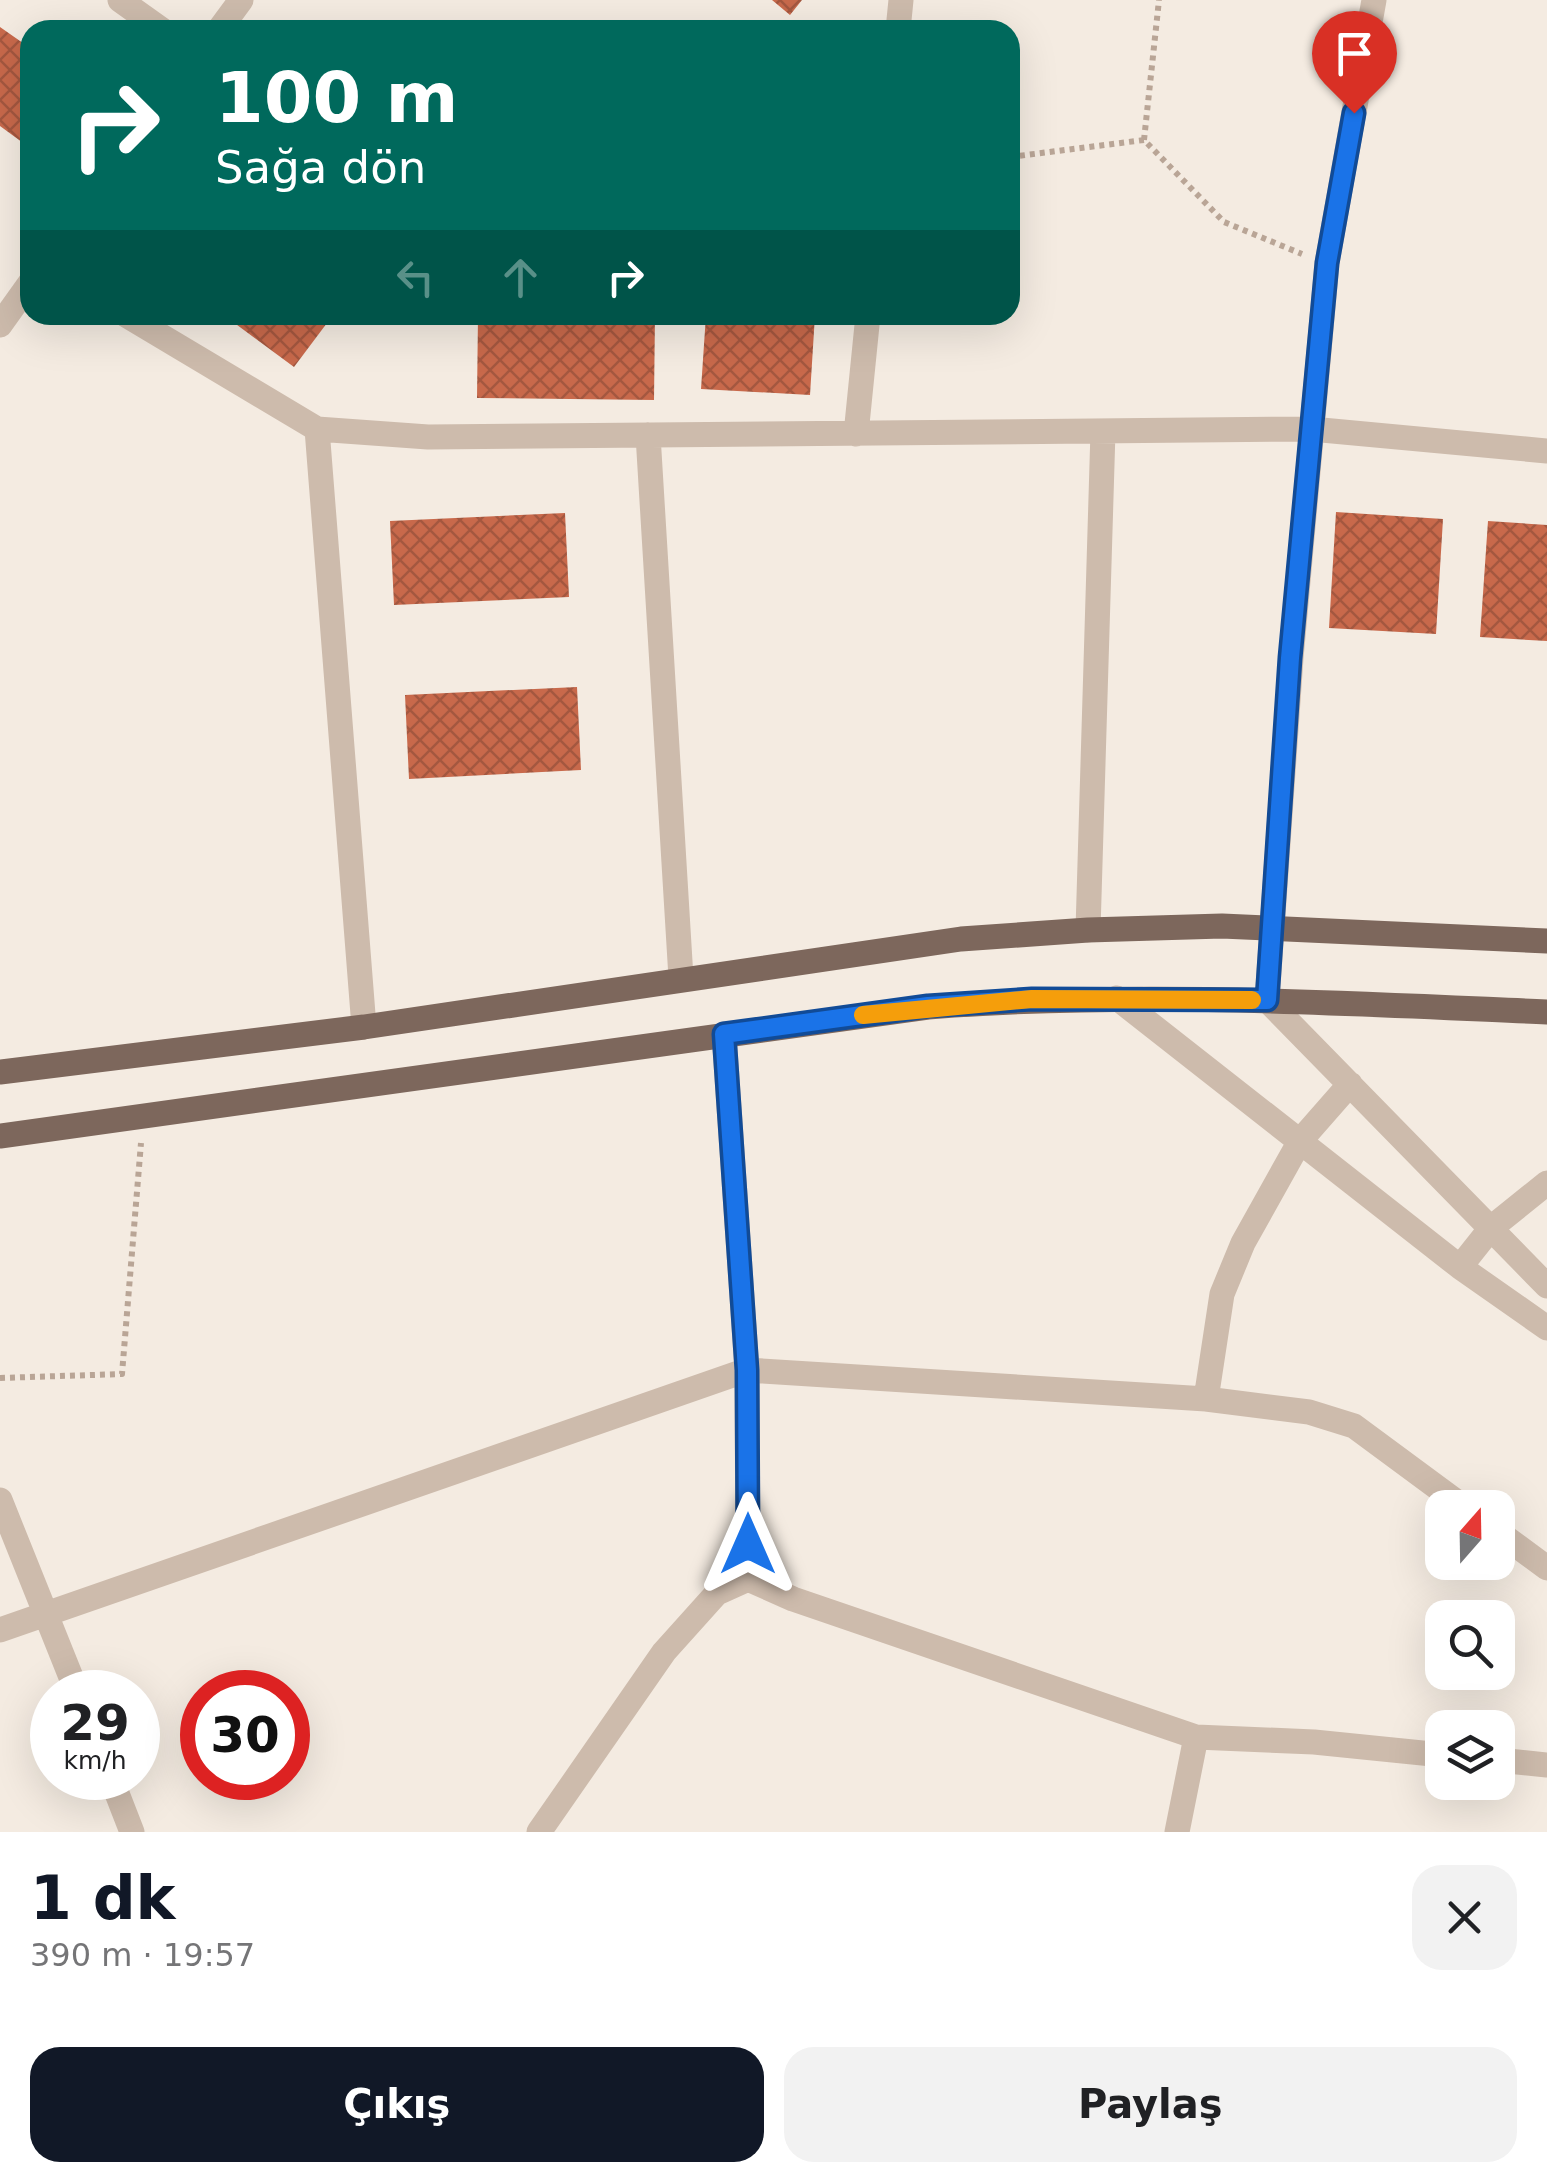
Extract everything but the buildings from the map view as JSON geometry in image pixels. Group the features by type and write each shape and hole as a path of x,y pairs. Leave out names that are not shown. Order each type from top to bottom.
{"main road":[{"path":"0,1072 364,1026 962,940 1088,930 1222,926 1547,941"},
{"path":"0,1136 928,1006 1117,998 1547,1012"}],"street":[{"path":"120,0 148,20"},
{"path":"1374,0 1327,263 1267,1000 1547,1286"},
{"path":"1,320 20,296"},
{"path":"143,325 317,429 428,437 1312,429 1547,451"},
{"path":"856,434 867,325"},
{"path":"317,429 364,1026"},
{"path":"1088,930 1103,431"},
{"path":"648,435 681,978"},
{"path":"1117,998 1460,1267 1547,1328"},
{"path":"724,1034 747,1370 748,1578"},
{"path":"1206,1399 1222,1294 1244,1243 1300,1142 1350,1084"},
{"path":"1460,1267 1491,1228 1547,1183"},
{"path":"0,1630 747,1370 1206,1399 1308,1412 1354,1426 1441,1490"},
{"path":"0,1500 68,1670"},
{"path":"1515,1544 1547,1568"},
{"path":"748,1578 793,1600 1196,1737 1425,1752"},
{"path":"539,1832 664,1652 717,1593 748,1578"},
{"path":"1178,1832 1196,1737"},
{"path":"1515,1762 1547,1765"},
{"path":"120,1800 132,1832"}],"path":[{"path":"1144,140 1159,0"},
{"path":"1020,156 1144,140"},
{"path":"1144,140 1224,222 1327,263"},
{"path":"0,1378 122,1374 143,1117"}],"slow traffic":[{"path":"863,1015 1032,999 1252,1000"}],"route":[{"path":"748,1544 747,1370 724,1034 928,1006 1032,999 1267,1000 1290,658 1327,263 1354,113"}]}
